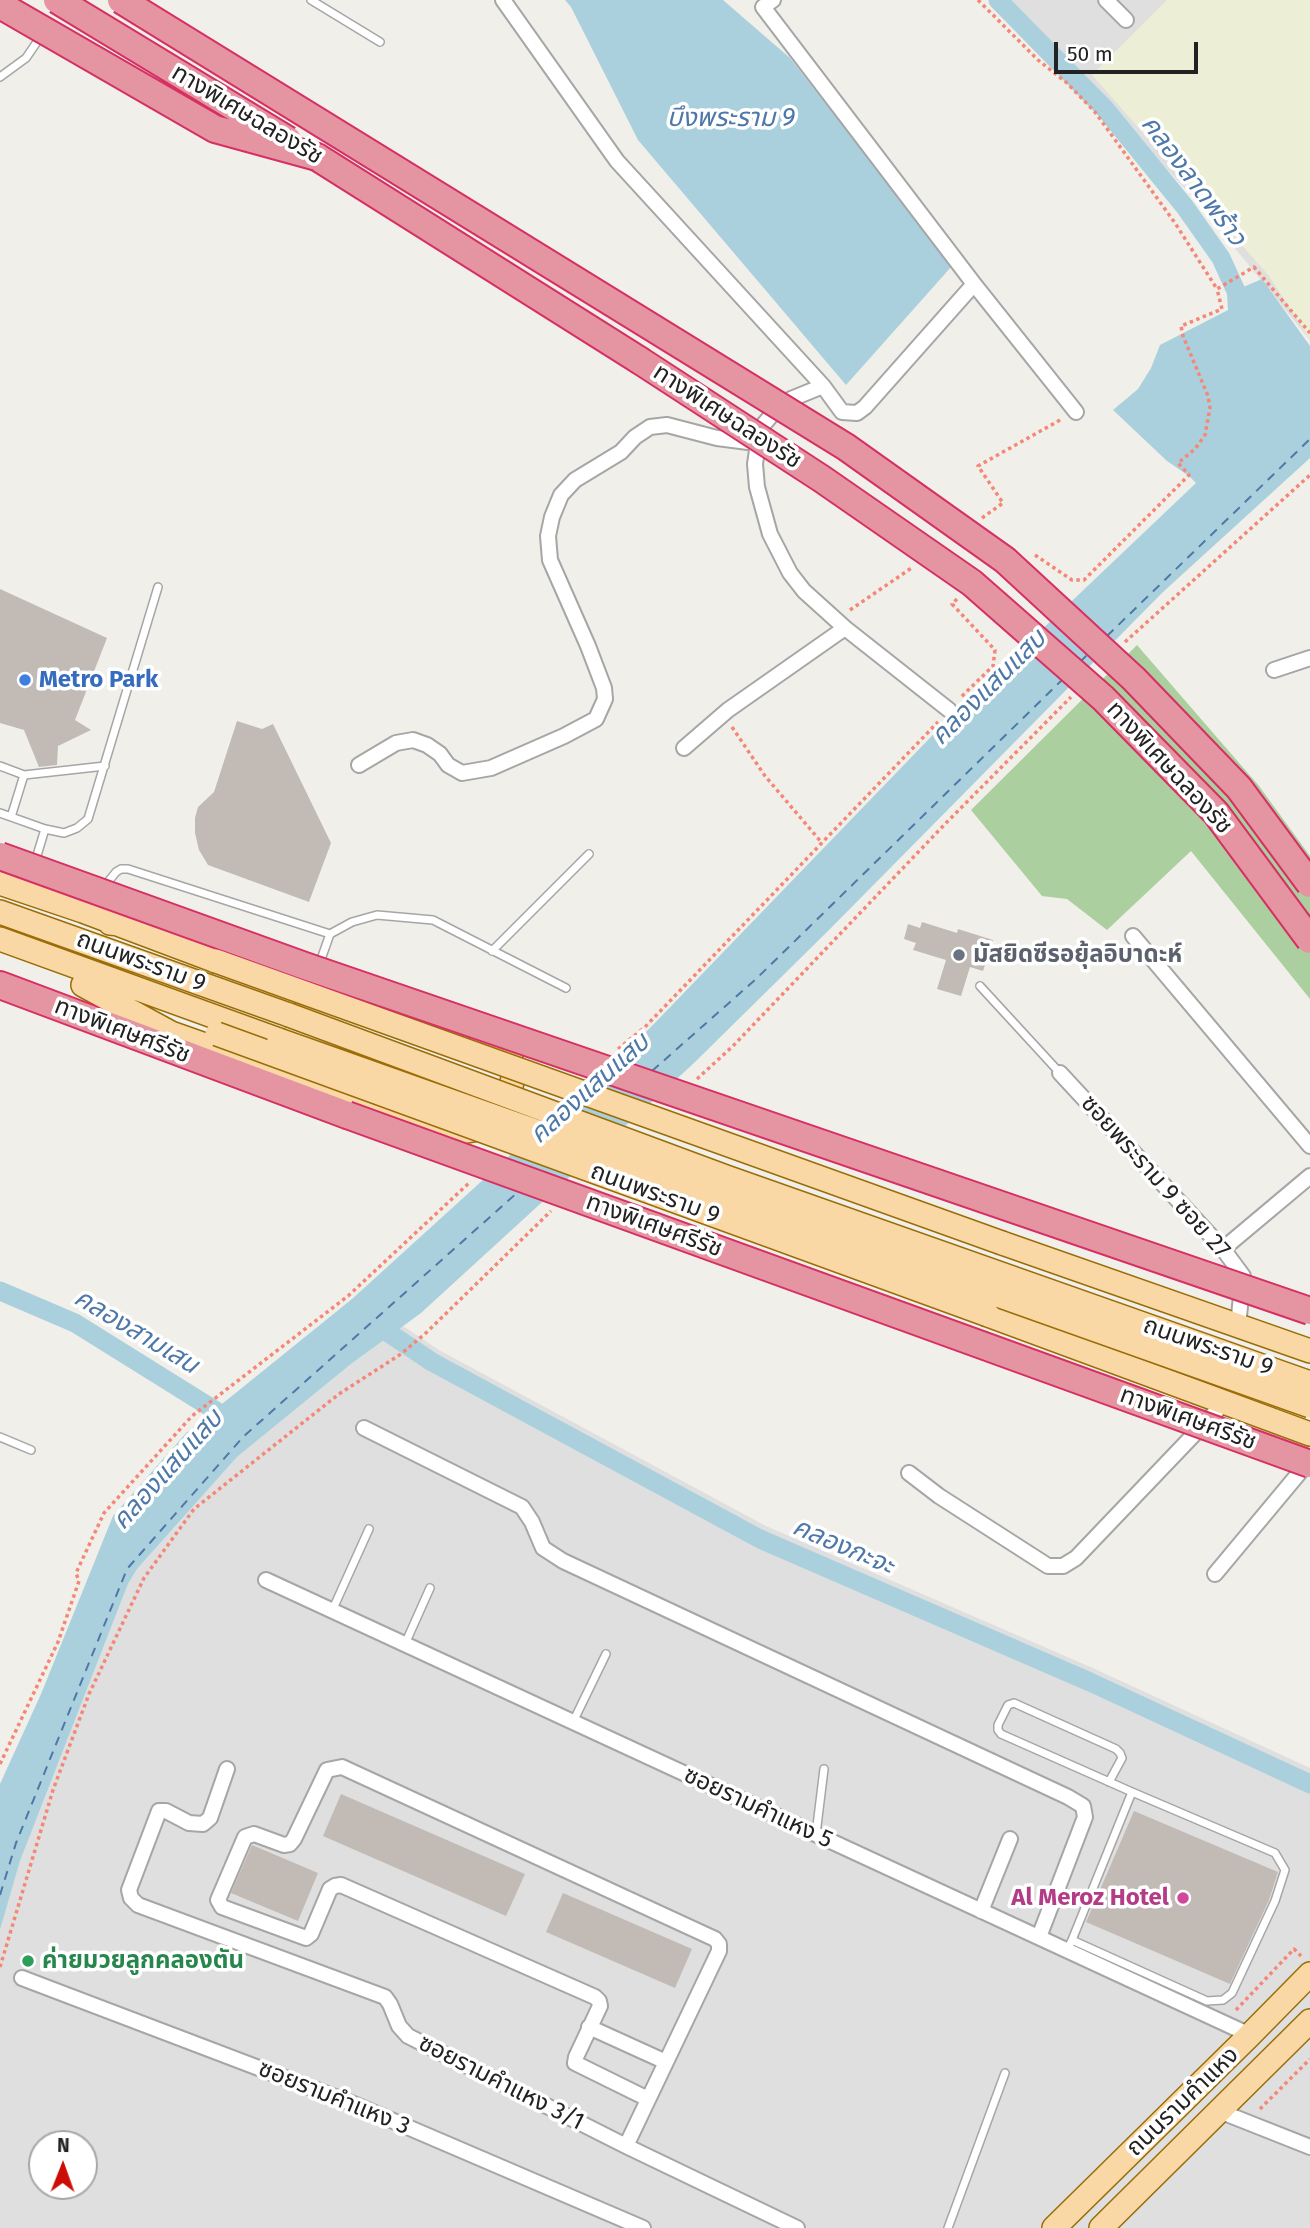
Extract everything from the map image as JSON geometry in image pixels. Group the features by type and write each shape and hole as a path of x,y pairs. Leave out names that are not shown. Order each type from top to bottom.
{"highway":[{"name":"ทางพิเศษฉลองรัช","path":"121,0 846,447 1006,560 1134,679 1239,788 1310,884"},
{"path":"0,5 215,129 317,157"},
{"name":"ทางพิเศษฉลองรัช","path":"55,10 317,157 799,464 972,583 1103,698 1216,813 1310,940"},
{"path":"0,856 305,966 1310,1311"},
{"name":"ทางพิเศษศรีรัช","path":"0,985 360,1120 1310,1462"}],"main road":[{"name":"ถนนพระราม 9","path":"0,883 1310,1351"},
{"name":"ถนนพระราม 9","path":"0,912 726,1177 1310,1383"},
{"path":"83,985 171,1033 455,1133 491,1127 506,1107 513,1078 510,1053 494,1038 316,972 198,933 110,923"},
{"name":"ถนนพระราม 9","path":"0,939 1310,1406"},
{"name":"ถนนพระราม 9","path":"0,956 1310,1434"},
{"name":"ถนนรามคำแหง","path":"1054,2228 1310,1974"},
{"name":"ถนนรามคำแหง","path":"1101,2228 1310,2021"},
{"path":"1195,2090 1219,2111"}],"street":[{"path":"503,0 617,161 822,386 842,412 860,411 974,284"},
{"path":"1106,0 1126,20"},
{"path":"764,2 974,284 1076,412"},
{"path":"822,386 792,399 775,411 764,424 755,464 765,520 778,552 804,592 949,710"},
{"path":"359,765 396,743 413,740 440,754 448,765 463,773 491,768 572,733 596,719 605,699 604,688 550,559 548,536 561,495 575,480 621,452 650,427 667,425 717,438 758,443"},
{"path":"684,748 724,714 845,628"},
{"path":"1275,670 1310,658"},
{"path":"1133,936 1310,1146"},
{"name":"ซอยพระราม 9 ซอย 27","path":"1060,1073 1223,1249 1243,1276 1238,1325"},
{"path":"1223,1249 1310,1176"},
{"path":"909,1473 939,1496 1048,1566 1063,1566 1076,1558 1225,1402"},
{"path":"364,1428 522,1507 543,1548 563,1561 1083,1806 1085,1817 1039,1937"},
{"path":"1215,1574 1310,1462"},
{"name":"ซอยรามคำแหง 5","path":"265,1580 981,1911 1039,1937 1069,1945 1250,2035"},
{"path":"626,2146 719,1951 719,1944 715,1939 342,1767 327,1770 290,1844 284,1845 254,1833 245,1837 218,1900 222,1907 306,1938 311,1934 330,1889 341,1885 595,1997 600,2006 575,2063 648,2099"},
{"name":"ซอยรามคำแหง 3/1","path":"227,1769 210,1818 203,1824 189,1823 166,1811 159,1811 128,1890 138,1905 385,1997 399,2026 408,2036 626,2146 797,2228"},
{"path":"981,1911 1010,1839"},
{"name":"ซอยรามคำแหง 3","path":"22,1978 356,2105 643,2228"},
{"path":"589,2027 666,2062"},
{"path":"1219,2111 1310,2147"}],"lane":[{"path":"0,77 26,58 55,10 65,0"},
{"path":"311,0 380,42"},
{"path":"0,813 64,833 77,828 88,819 158,587"},
{"path":"0,766 24,775 105,766"},
{"path":"11,817 24,775"},
{"path":"26,892 46,829"},
{"path":"492,951 589,854"},
{"path":"83,911 116,872 128,869 330,934"},
{"path":"316,972 330,934 352,922 377,915 433,920 566,988"},
{"path":"981,986 1060,1073"},
{"path":"0,1437 31,1450"},
{"path":"332,1611 369,1529"},
{"path":"405,1644 430,1588"},
{"path":"573,1722 606,1654"},
{"path":"1109,1782 1122,1758 1120,1753 1014,1703 1008,1705 998,1724 1001,1734 1109,1782 1132,1792 1275,1853 1285,1870 1275,1901 1232,1993 1217,2002 1207,2001 1069,1945 1132,1792"},
{"path":"816,1835 824,1769"},
{"path":"948,2228 1005,2073"}],"path":[{"path":"978,0 1038,60 1067,83 1095,111 1175,223 1217,289 1222,309 1181,326 1208,396 1210,408 1205,435 1195,449 1178,463 1189,475 1084,580"},
{"path":"1217,289 1254,267 1310,333"},
{"path":"1120,647 1310,475"},
{"path":"609,1057 645,1027 993,666"},
{"path":"693,1082 733,1046 946,823 1072,696"},
{"path":"724,714 765,776 823,843"},
{"path":"0,1764 58,1642 79,1580 76,1573 104,1513 192,1416 348,1296 475,1177"},
{"path":"0,1967 53,1790 89,1694 144,1578 194,1509 339,1394 401,1354 555,1207"},
{"path":"1224,2023 1294,1949"},
{"path":"1247,2122 1310,2059"}],"shaded area":[{"path":"1006,0 1310,0 1310,340 1193,197"},
{"path":"403,1326 439,1350 766,1526 1095,1669 1310,1768 1310,2228 0,2228 0,1930 20,1861 128,1584 137,1569 237,1457 351,1364"}],"green space":[{"path":"1167,0 1310,0 1310,339 1269,276 1092,75"},
{"path":"1137,645 1259,786 1310,856 1310,999 1191,851 1107,930 1067,899 1042,896 971,810"}],"water":[{"name":"บึงพระราม 9","path":"565,0 723,0 790,58 952,266 846,385 638,140"},
{"name":"คลองแสนแสบ","path":"1262,279 1310,346 1310,458 1163,592 693,1064 421,1313 351,1364 237,1457 137,1569 128,1584 20,1861 0,1930 0,1784 41,1694 113,1516 186,1433 352,1299 649,1029 953,714 1196,483 1167,461 1113,410 1138,389 1151,368 1160,345 1228,310 1227,294"}],"building":[{"path":"0,589 107,638 75,720 91,730 58,746 57,765 39,767 24,730 0,723"},
{"path":"237,721 262,729 273,724 331,843 309,902 208,865 199,850 195,833 198,807 214,792"},
{"name":"มัสยิดซีรอยุ้ลอิบาดะห์","path":"922,922 993,940 983,971 970,967 961,996 937,989 946,960 913,950 916,943 904,939 908,924 920,928"},
{"path":"341,1794 525,1874 506,1916 323,1836"},
{"name":"Al Meroz Hotel","path":"1134,1811 1278,1872 1269,1900 1230,1984 1086,1922"},
{"path":"252,1845 318,1873 298,1921 231,1893"},
{"path":"563,1893 692,1949 675,1988 546,1932"}],"waterway":[{"name":"คลองลาดพร้าว","path":"998,0 1106,110 1185,207 1221,258 1246,313"},
{"name":"คลองสามเสน","path":"0,1291 75,1323 237,1424"},
{"name":"คลองกะจะ","path":"374,1323 432,1362 760,1539 1090,1682 1310,1784"}],"ferry route":[{"path":"1107,636 1310,439"},
{"path":"1080,662 1088,654"},
{"path":"652,1071 756,979 1063,679"},
{"path":"0,1895 16,1843 127,1569 243,1437 518,1192"}],"place":[{"name":"Metro Park","path":"25,680"},
{"name":"มัสยิดซีรอยุ้ลอิบาดะห์","path":"959,955"},
{"name":"Al Meroz Hotel","path":"1183,1898"},
{"name":"ค่ายมวยลูกคลองตัน","path":"28,1961"}]}
